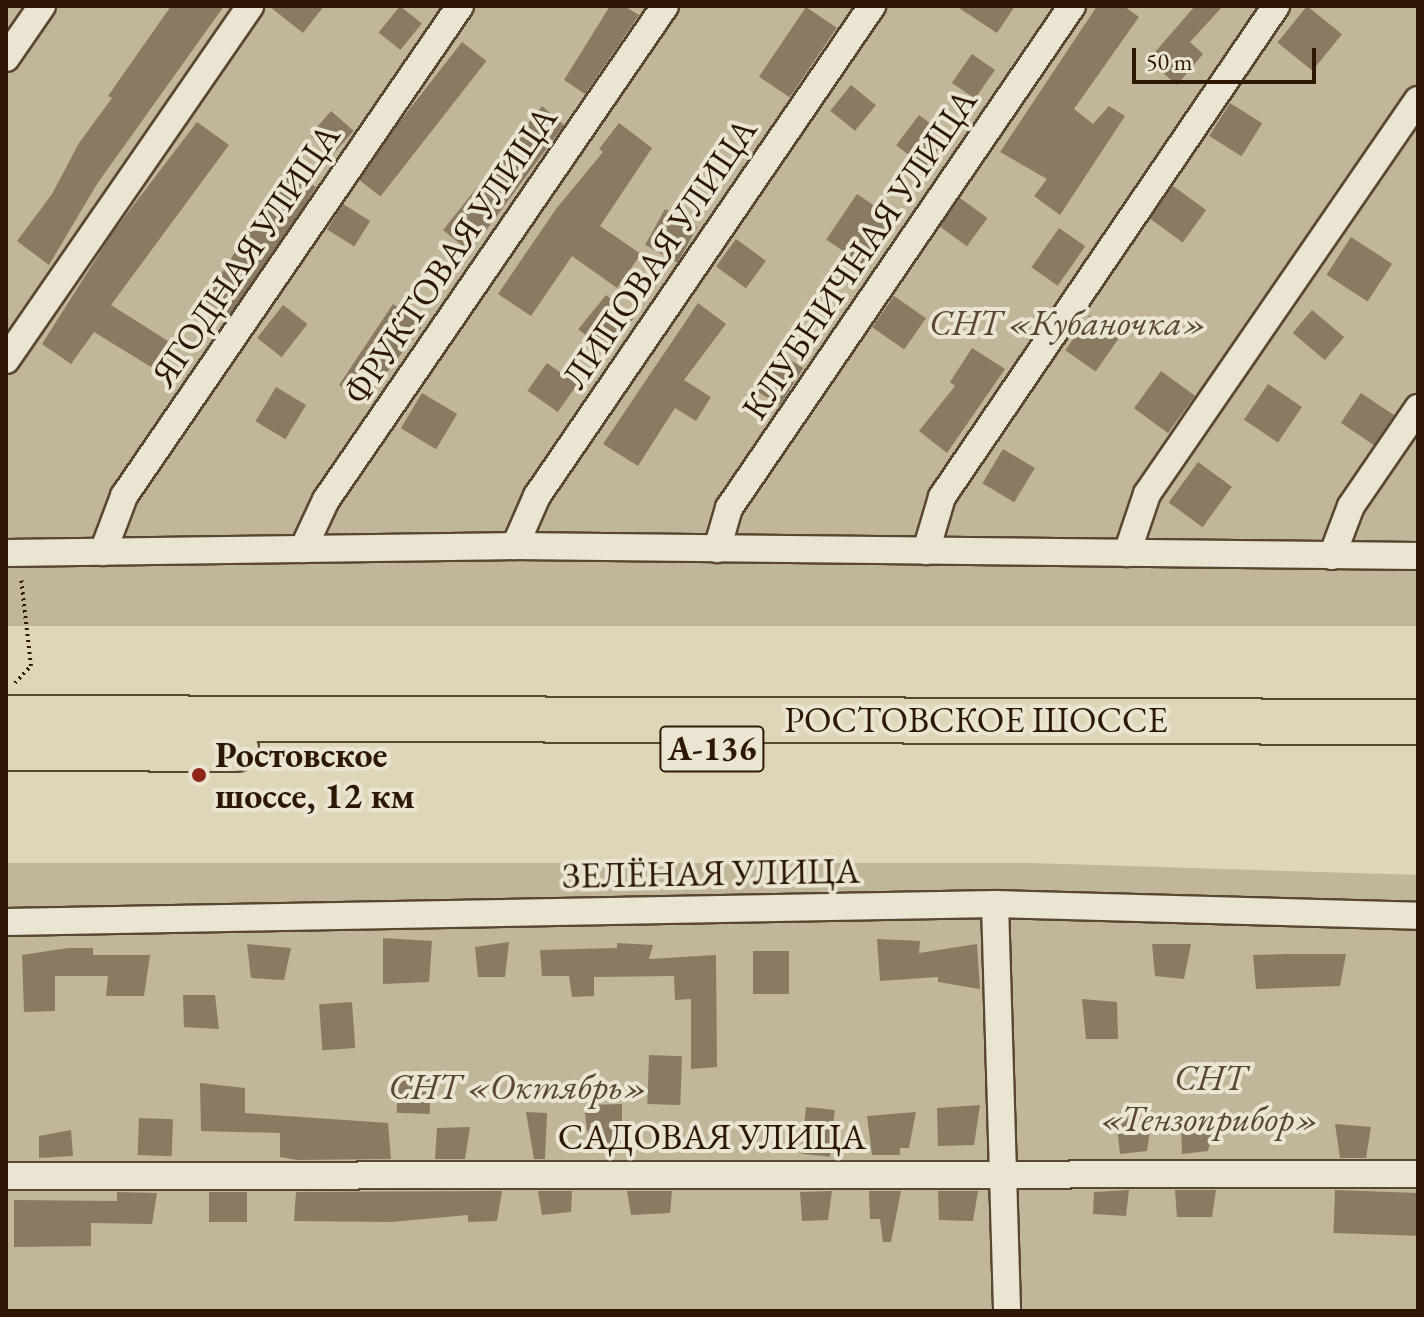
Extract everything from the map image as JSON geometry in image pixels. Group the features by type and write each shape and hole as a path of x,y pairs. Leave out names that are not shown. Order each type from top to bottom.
{"highway":[{"name":"РОСТОВСКОЕ ШОССЕ","path":"7,704 1418,722"},
{"name":"РОСТОВСКОЕ ШОССЕ","path":"6,748 1418,751"}],"street":[{"path":"6,58 42,6"},
{"path":"6,360 250,6"},
{"name":"ЯГОДНАЯ УЛИЦА","path":"103,552 124,496 460,6"},
{"name":"ФРУКТОВАЯ УЛИЦА","path":"303,549 326,500 665,6"},
{"name":"ЛИПОВАЯ УЛИЦА","path":"515,546 537,496 872,6"},
{"name":"КЛУБНИЧНАЯ УЛИЦА","path":"717,549 729,508 1072,6"},
{"path":"926,551 942,497 1276,6"},
{"path":"1127,553 1147,494 1418,100"},
{"path":"1332,556 1351,506 1418,408"},
{"path":"12,553 515,546 1418,556"},
{"path":"995,904 1007,1311"},
{"name":"ЗЕЛЁНАЯ УЛИЦА","path":"6,922 995,904 1418,916"},
{"name":"САДОВАЯ УЛИЦА","path":"6,1176 1004,1172 1418,1174"}],"path":[{"path":"7,704 31,666 12,553"}],"green space":[{"name":"СНТ «Кубаночка»","path":"6,6 1418,6 1418,626 6,626"},
{"name":"СНТ «Октябрь»","path":"6,863 1030,863 1418,875 1418,1311 6,1311"}],"building":[{"path":"171,6 224,6 97,184 49,265 17,241 52,194 79,143 112,98 108,96"},
{"path":"269,6 324,6 303,33"},
{"path":"400,6 422,24 400,50 379,32"},
{"path":"610,6 624,6 639,15 585,94 564,80"},
{"path":"956,6 1015,6 997,33"},
{"path":"1097,6 1124,6 1139,17 1074,109 1093,124 1109,106 1125,116 1060,215 1034,196 1047,179 1000,152"},
{"path":"1195,6 1223,6 1190,42 1203,54 1177,85 1148,60"},
{"path":"1307,6 1342,34 1312,71 1277,43"},
{"path":"806,7 837,28 790,97 759,77"},
{"path":"462,42 486,61 381,197 356,178"},
{"path":"972,54 995,70 975,99 952,83"},
{"path":"851,85 876,105 855,131 830,111"},
{"path":"1230,103 1262,123 1242,156 1209,136"},
{"path":"542,106 564,125 470,252 443,230"},
{"path":"331,111 354,131 333,155 310,135"},
{"path":"919,115 948,137 925,167 896,145"},
{"path":"197,122 229,145 111,305 168,341 151,367 94,332 71,364 42,344 113,232"},
{"path":"619,123 652,148 600,226 641,254 617,288 572,256 531,316 498,294 556,209 603,152 599,149"},
{"path":"287,169 316,187 234,318 205,300"},
{"path":"1173,186 1206,210 1183,242 1149,218"},
{"path":"857,194 896,220 865,266 826,240"},
{"path":"960,198 988,218 967,246 939,226"},
{"path":"343,204 370,221 354,246 327,229"},
{"path":"665,209 697,227 677,263 645,245"},
{"path":"1059,228 1085,246 1058,286 1031,267"},
{"path":"1351,237 1392,264 1368,301 1326,275"},
{"path":"736,239 766,261 746,288 716,267"},
{"path":"606,295 634,318 606,352 578,329"},
{"path":"894,296 926,318 904,349 872,327"},
{"path":"698,303 726,324 684,380 711,397 696,421 675,408 638,466 603,444"},
{"path":"393,304 424,324 364,402 339,385"},
{"path":"283,305 307,324 282,357 257,338"},
{"path":"1312,310 1344,337 1325,360 1293,333"},
{"path":"1090,315 1120,336 1096,371 1065,350"},
{"path":"972,348 1005,369 947,453 919,431 955,386 950,382"},
{"path":"776,351 803,368 780,405 753,388"},
{"path":"547,363 577,384 558,412 527,391"},
{"path":"1161,371 1195,396 1168,433 1134,408"},
{"path":"1268,384 1302,407 1278,443 1244,420"},
{"path":"276,387 306,405 285,439 255,421"},
{"path":"422,393 457,414 436,449 401,428"},
{"path":"1361,393 1394,415 1374,445 1341,423"},
{"path":"1003,449 1035,468 1014,502 982,483"},
{"path":"1198,462 1232,487 1203,527 1169,502"},
{"path":"383,938 432,941 429,982 383,984"},
{"path":"877,939 920,941 919,953 977,944 980,989 938,982 938,977 880,981"},
{"path":"509,942 505,977 478,977 475,947"},
{"path":"617,943 653,945 649,959 716,955 717,1067 691,1069 691,999 675,1000 674,976 594,977 594,996 572,997 569,976 542,976 540,950 617,948"},
{"path":"247,944 291,948 284,980 251,978"},
{"path":"1152,944 1191,944 1184,979 1155,976"},
{"path":"68,948 93,948 93,955 150,955 144,996 106,996 108,976 55,976 55,1011 24,1012 22,955"},
{"path":"753,951 789,951 789,994 753,994"},
{"path":"1346,954 1340,986 1256,989 1253,955"},
{"path":"183,995 215,995 219,1029 184,1027"},
{"path":"1082,999 1117,1002 1118,1039 1086,1039"},
{"path":"352,1002 355,1048 322,1050 319,1004"},
{"path":"649,1055 682,1056 680,1105 647,1104"},
{"path":"398,1075 431,1076 430,1114 397,1113"},
{"path":"200,1083 245,1088 245,1113 388,1123 391,1159 297,1160 280,1157 280,1133 201,1131"},
{"path":"622,1104 622,1143 589,1146 584,1105"},
{"path":"980,1105 974,1145 938,1146 937,1108"},
{"path":"806,1107 835,1110 830,1157 801,1154"},
{"path":"526,1112 547,1113 545,1159 534,1159"},
{"path":"916,1112 909,1148 900,1148 900,1155 872,1155 867,1116"},
{"path":"1152,1117 1147,1151 1120,1154 1116,1118"},
{"path":"139,1118 173,1119 172,1156 138,1155"},
{"path":"1215,1122 1208,1151 1182,1154 1181,1124"},
{"path":"1335,1124 1371,1127 1366,1158 1340,1158"},
{"path":"470,1127 465,1159 435,1159 437,1128"},
{"path":"71,1130 73,1156 39,1158 39,1136"},
{"path":"1129,1190 1126,1216 1093,1214 1094,1192"},
{"path":"1175,1190 1216,1190 1212,1217 1177,1217"},
{"path":"1335,1190 1418,1193 1416,1236 1333,1233"},
{"path":"502,1191 497,1221 468,1222 468,1215 391,1222 294,1221 296,1192"},
{"path":"538,1191 572,1191 571,1212 542,1215"},
{"path":"627,1191 672,1191 670,1213 631,1215"},
{"path":"832,1191 828,1220 802,1221 800,1192"},
{"path":"869,1191 901,1191 891,1242 883,1242 880,1219 870,1219"},
{"path":"938,1191 978,1191 973,1221 939,1220"},
{"path":"117,1192 157,1193 152,1224 91,1223 91,1246 14,1247 14,1200 117,1201"},
{"path":"209,1192 247,1192 247,1222 209,1222"}],"place":[{"name":"Ростовское шоссе, 12 км","path":"199,775"}],"park label":[{"name":"СНТ «Тензоприбор»","path":"1210,1098"}]}
